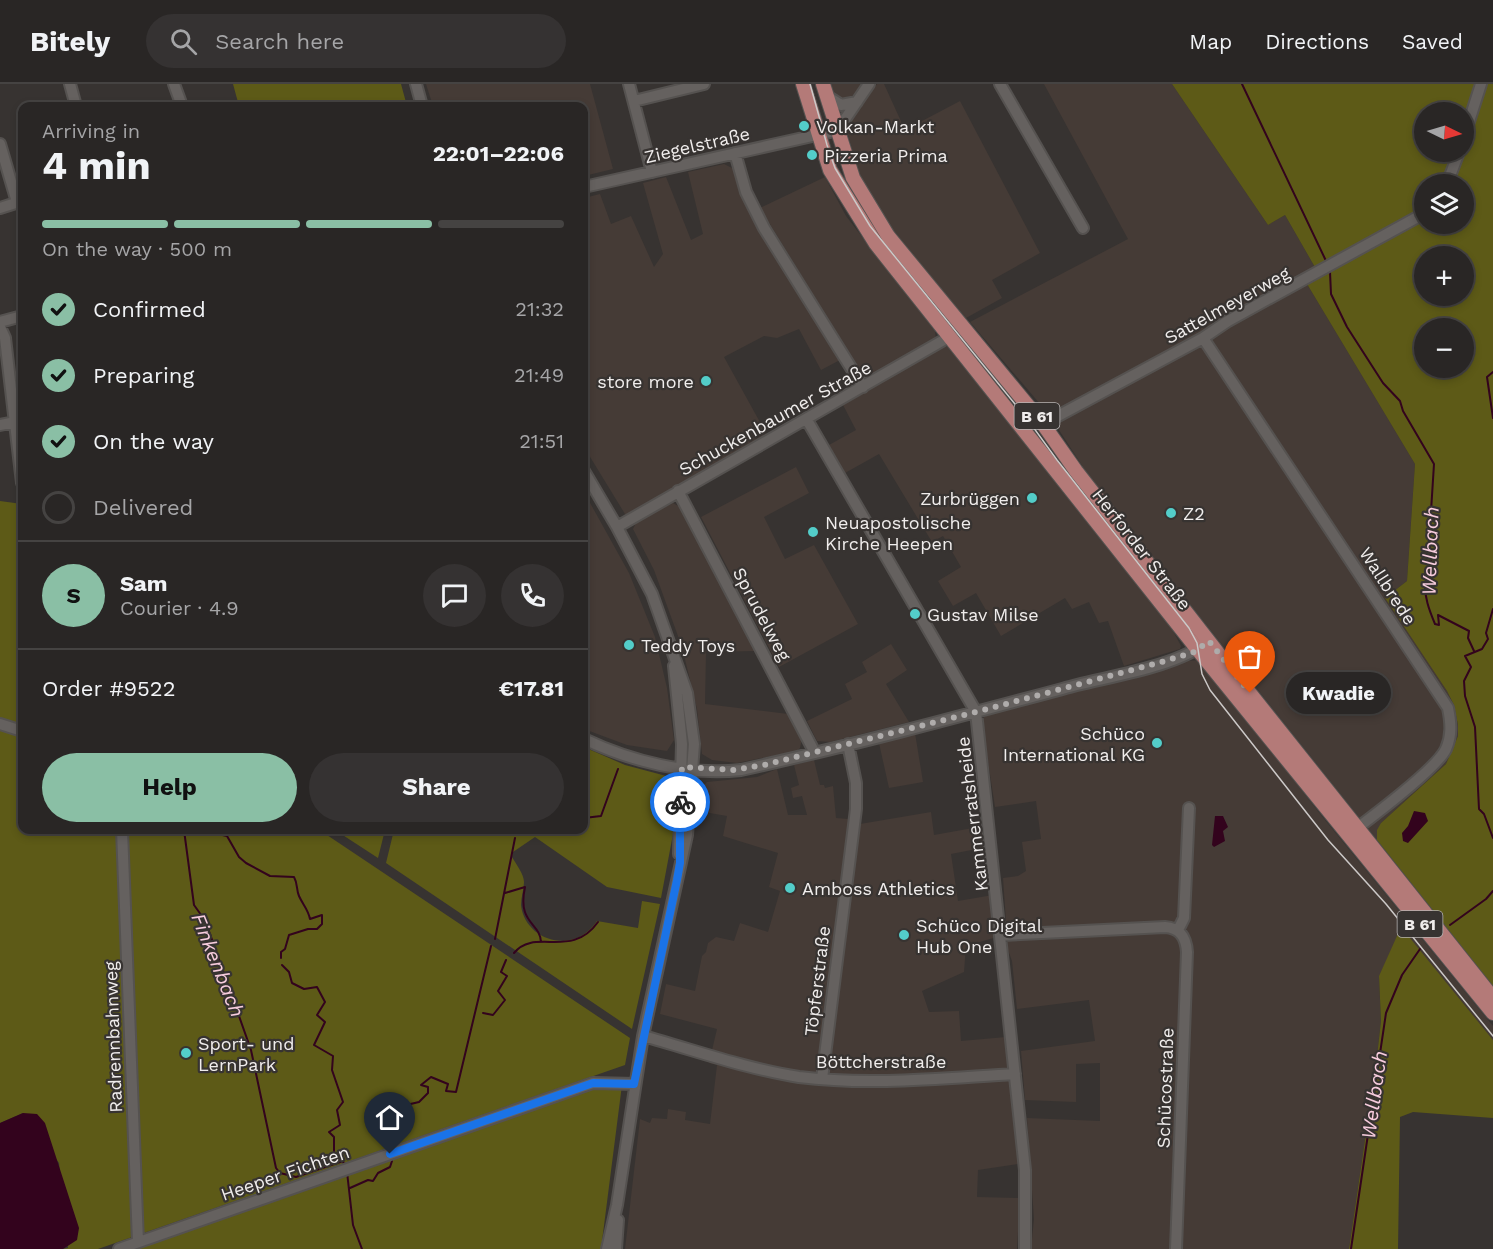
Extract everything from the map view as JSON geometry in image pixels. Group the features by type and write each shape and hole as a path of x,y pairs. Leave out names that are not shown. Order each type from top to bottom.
{"main road":[{"name":"Herforder Straße","path":"803,84 830,170 854,211 949,337 1204,646 1493,1013"},
{"name":"Herforder Straße","path":"825,90 853,178 888,236 1044,424 1204,646"},
{"path":"1026,430 1044,424"},
{"name":"Herforder Straße","path":"1352,832 1493,998"}],"street":[{"path":"70,84 75,102"},
{"path":"174,84 181,102"},
{"path":"416,84 421,102"},
{"path":"629,84 652,172"},
{"path":"634,101 704,84"},
{"path":"836,129 869,84"},
{"path":"1000,84 1083,228"},
{"path":"1474,106 1481,84"},
{"path":"825,90 841,105 857,102"},
{"name":"Ziegelstraße","path":"588,186 818,135 836,129"},
{"path":"0,144 18,195"},
{"path":"735,153 746,192 764,228 863,387"},
{"path":"0,208 18,202"},
{"name":"Sattelmeyerweg","path":"1044,424 1203,338 1228,321 1414,219"},
{"path":"0,322 18,317"},
{"path":"0,327 5,338 18,448"},
{"name":"Schuckenbaumer Straße","path":"617,527 949,337"},
{"name":"Wallbrede","path":"1203,338 1448,708 1451,722 1450,736 1437,761 1352,832"},
{"name":"Kammerratsheide","path":"807,420 976,712 1002,935 1026,1183 1025,1249"},
{"path":"0,425 15,422"},
{"path":"588,478 652,594 691,712 693,769 687,835 643,1036 617,1205 607,1249"},
{"name":"Sprudelweg","path":"678,491 815,753"},
{"path":"588,740 632,757 682,767 741,770 976,712 1204,646"},
{"path":"674,663 682,767 678,826 680,863"},
{"path":"0,724 18,730"},
{"name":"Töpferstraße","path":"822,1079 855,809 856,783 848,744"},
{"path":"1002,935 1154,927 1170,927 1178,930 1184,918 1189,808"},
{"name":"Radrennbahnweg","path":"122,834 138,1242"},
{"name":"Schücostraße","path":"1176,1249 1187,951 1186,942 1178,930"},
{"name":"Böttcherstraße","path":"643,1036 778,1072 822,1079 877,1081 1015,1074"},
{"name":"Heeper Fichten","path":"119,1249 593,1083 634,1084"},
{"path":"616,1249 617,1205"}],"shaded area":[{"path":"233,84 401,84 406,102 238,102"},
{"path":"426,84 590,84 613,169 588,175 588,102 432,102"},
{"path":"830,84 862,84 850,99 842,101 835,97"},
{"path":"877,84 884,84 905,130 960,101 1040,253 992,280 1002,298 966,318 892,232 859,174 846,128"},
{"path":"1044,84 1172,84 1268,225 1285,215 1316,269 1200,335 1054,411 1046,411 970,322 1128,239"},
{"path":"1172,84 1493,84 1493,986 1377,840 1377,830 1381,823 1446,764 1458,736 1458,725 1454,705 1447,691 1385,598 1407,581 1415,464 1307,284 1328,272 1325,265 1316,269 1285,215 1268,225"},
{"path":"724,164 734,169 742,193 840,360 821,370 799,329 777,338 764,336 724,357 767,435 629,514 625,514 588,454 588,197 600,194 611,224 631,216 654,267 663,254 643,183 666,177 691,240 703,234 688,172"},
{"path":"825,177 846,216 935,331 936,340 869,378 863,376 760,208"},
{"path":"1307,284 1415,464 1407,581 1385,598 1447,691 1454,705 1458,725 1458,736 1446,764 1381,823 1377,840 1092,481 1059,430 1061,419 1187,352 1232,324"},
{"path":"943,346 948,347 1171,627 1181,646 1180,649 1124,666 1108,621 1099,623 1089,602 1072,609 1065,598 1001,636 976,593 953,606 938,581 961,567 943,536 932,542 879,454 845,473 829,445 856,430 843,405"},
{"path":"796,467 809,493 764,517 785,559 814,545 858,624 779,667 701,517"},
{"path":"588,499 629,573 655,637 667,688 674,740 667,751 627,745 588,730"},
{"path":"0,501 18,503 18,834 325,834 630,1038 625,1065 98,1249 63,1249 68,1248 59,1163 23,1113 0,1123"},
{"path":"673,503 680,507 756,651 706,652 705,704 788,714 802,739 797,751 737,763 712,760 702,754 697,709 682,647 654,570 633,529 637,521"},
{"path":"891,644 907,670 886,684 909,722 830,742 817,741 807,721 852,699 845,684 867,672 862,662"},
{"path":"1201,660 1321,815 1493,1026 1493,1040 1401,928 1379,977 1381,1021 1349,1249 1031,1249 1034,1219 1027,1118 1100,1121 1100,1063 1076,1064 1076,1102 1025,1100 1021,1051 1095,1041 1089,1000 1017,1009 1012,961 1008,950 1003,878 1018,876 1026,871 1022,842 1041,839 1036,801 995,807 982,722 984,717 993,711 1185,661"},
{"path":"915,733 923,782 889,788 879,743"},
{"path":"588,749 625,765 670,777 675,781 673,834 661,898 607,887 535,837 513,852 512,857 524,879 521,905 525,919 535,931 548,938 563,941 574,939 587,932 597,921 638,928 642,901 660,904 632,1029 386,863 393,834 588,834"},
{"path":"814,760 820,785 824,785 825,788 833,786 836,818 860,820 860,824 931,812 934,835 984,826 987,847 951,854 958,901 993,895 997,937 966,946 964,972 922,991 929,1012 959,1011 961,1041 1006,1037 1018,1164 978,1170 977,1197 1020,1198 1017,1249 625,1249 640,1119 650,1123 652,1118 667,1119 668,1109 686,1112 685,1120 710,1124 717,1065 709,1063 717,1029 660,1014 666,984 695,991 702,956 706,952 708,943 716,937 734,941 740,923 768,932 780,891 769,887 778,853 723,836 727,816 698,811 701,788 707,782 757,777 777,769 788,815 807,815 802,796 793,798 791,788 799,785 794,765"},
{"path":"1414,811 1425,813 1428,821 1408,843 1403,841 1402,833 1408,826"},
{"path":"1215,816 1223,816 1228,827 1223,831 1225,841 1214,847 1212,845"},
{"path":"341,834 384,834 378,858"},
{"path":"1401,927 1493,1040 1493,1118 1413,1112 1400,1117 1398,1249 1349,1249 1381,1021 1379,976"},
{"path":"623,1077 601,1249 131,1249"},
{"path":"23,1113 37,1114 45,1123 79,1228 77,1240 63,1249 0,1249 0,1123"}],"waterway":[{"name":"Wellbach","path":"1242,84 1327,263"},
{"name":"Wellbach","path":"1330,272 1331,294 1347,327 1383,383 1400,401 1403,411 1434,464 1429,543 1431,558 1425,586 1426,598 1435,624 1439,625 1438,615 1469,631 1468,638 1474,651"},
{"path":"1493,372 1487,377 1493,418"},
{"name":"Wellbach","path":"1493,609 1486,633 1488,639 1482,649 1465,656 1471,667 1464,681 1465,696 1475,727 1479,809 1484,814 1493,838"},
{"path":"588,818 601,816 618,769"},
{"name":"Finkenbach","path":"185,834 194,905 204,919 210,934 251,1050 276,1168 280,1173 296,1177 343,1161"},
{"name":"Finkenbach","path":"218,834 227,836 239,857 246,863 270,876 294,877 299,896 310,919 322,915 322,924 317,929 308,929 289,935 285,949 281,952 281,958"},
{"path":"495,939 515,838"},
{"path":"505,893 525,887 523,899 526,915 540,935 541,942"},
{"name":"Wellbach","path":"1450,925 1486,899 1493,891"},
{"path":"514,953 532,943 565,942 576,939 588,933 598,922"},
{"path":"393,1147 397,1142 391,1129 394,1112 402,1106 419,1102 428,1093 428,1087 421,1085 431,1077 448,1084 446,1091 456,1092 491,946"},
{"name":"Wellbach","path":"1351,1249 1386,1013 1402,975 1420,949"},
{"path":"483,1013 493,1015 505,1000 498,991 507,976 501,972 506,960"},
{"name":"Finkenbach","path":"282,965 289,972 292,983 304,989 317,987 325,1002 317,1015 325,1022 314,1045 333,1056 332,1070 343,1102 337,1110 340,1125 329,1132 334,1137 334,1152 343,1161 345,1167"},
{"path":"350,1188 368,1180 373,1181 378,1173 390,1167 392,1161"},
{"name":"Finkenbach","path":"347,1172 353,1225 362,1249"}],"tram line":[{"path":"810,84 835,168 870,226 1028,420 1189,628 1197,643 1202,674 1210,690 1328,840 1386,904 1493,1036"}],"way so far":[{"path":"680,802 682,767 734,770 815,753 1165,661 1194,652 1209,641 1250,693"}],"place":[{"name":"Volkan-Markt","path":"804,126"},
{"name":"Pizzeria Prima","path":"812,155"},
{"name":"store more","path":"706,381"},
{"name":"Zurbrüggen","path":"1032,498"},
{"name":"Z2","path":"1171,513"},
{"name":"Neuapostolische Kirche Heepen","path":"813,532"},
{"name":"Gustav Milse","path":"915,614"},
{"name":"Teddy Toys","path":"629,645"},
{"name":"Kwadie","path":"1250,693"},
{"name":"Schüco International KG","path":"1157,743"},
{"name":"Amboss Athletics","path":"790,888"},
{"name":"Schüco Digital Hub One","path":"904,935"},
{"name":"Sport- und LernPark","path":"186,1053"}],"route":[{"path":"390,1154 593,1083 634,1084 680,863 678,826 680,802"}]}
